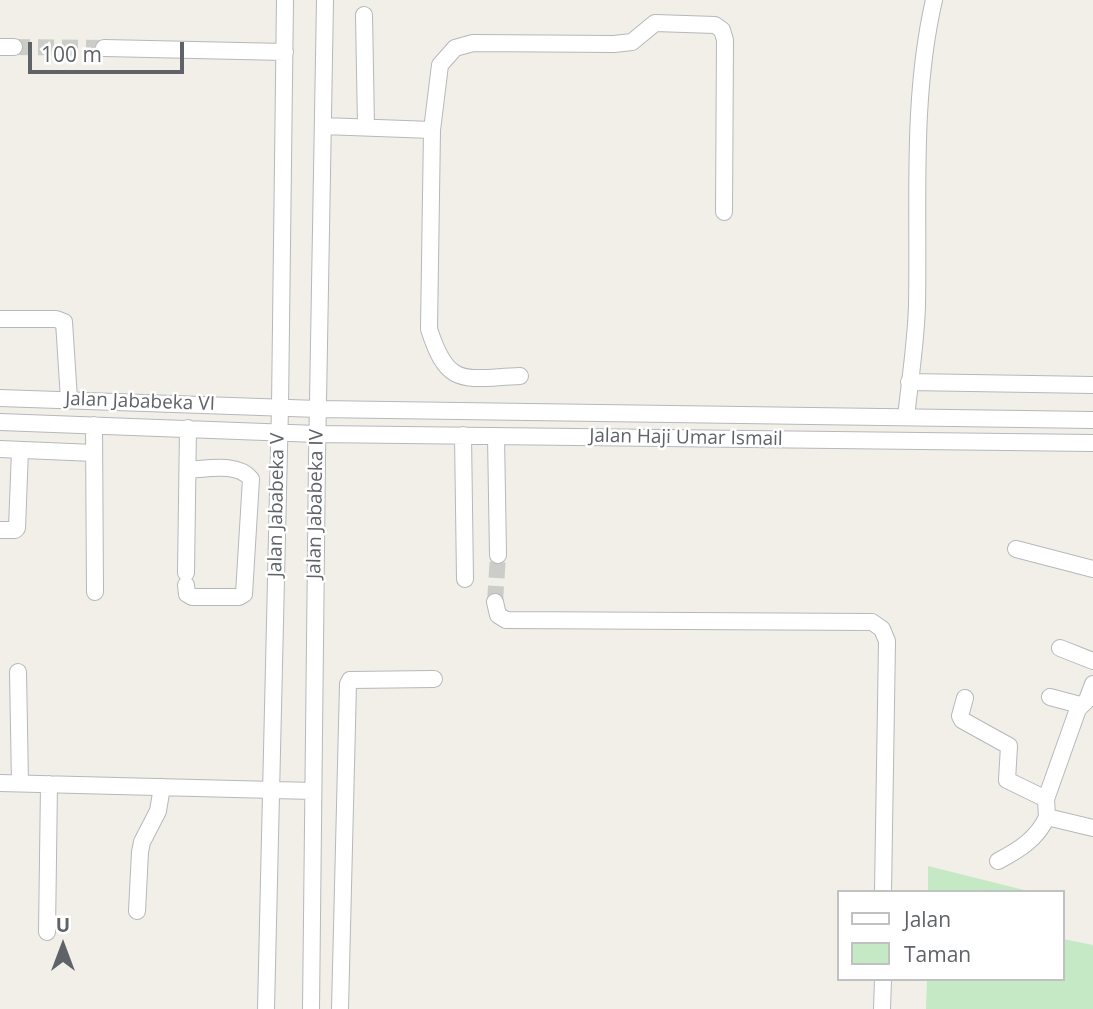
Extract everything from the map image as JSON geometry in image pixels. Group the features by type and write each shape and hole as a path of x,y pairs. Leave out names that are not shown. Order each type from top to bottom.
{"street":[{"name":"Jalan Jababeka V","path":"266,1009 280,407 285,0"},
{"name":"Jalan Jababeka IV","path":"311,1009 325,0"},
{"path":"906,417 917,307 921,80 934,0"},
{"path":"364,15 366,126"},
{"path":"520,376 468,378 451,373 436,354 429,329 432,130 440,65 455,48 473,43 632,43 655,23 715,24 722,30 725,40 724,212"},
{"path":"104,48 285,52"},
{"path":"323,126 432,130"},
{"path":"0,319 56,319 64,322 69,399"},
{"path":"909,382 1093,385"},
{"name":"Jalan Jababeka VI","path":"0,398 280,407"},
{"name":"Jalan Haji Umar Ismail","path":"280,407 1093,420"},
{"name":"Jalan Jababeka VI","path":"0,422 279,431"},
{"path":"94,425 95,592"},
{"path":"188,428 187,594 192,597 239,597 244,594 246,588 251,479 246,472 236,469 188,470"},
{"name":"Jalan Haji Umar Ismail","path":"279,431 1093,443"},
{"path":"463,435 465,579"},
{"path":"496,436 498,555"},
{"path":"0,449 94,453"},
{"path":"0,530 17,528 20,450"},
{"path":"1016,549 1093,569"},
{"path":"495,601 498,615 506,620 872,622 882,629 887,641 883,890"},
{"path":"1060,648 1093,661"},
{"path":"18,671 20,783"},
{"path":"340,1009 348,684 350,680 364,678 433,679"},
{"path":"998,861 1017,851 1042,828 1047,817 1046,799 1080,705 1087,700 1093,684"},
{"path":"1049,697 1080,705"},
{"path":"965,698 960,716 962,720 1009,746 1007,780 1046,799"},
{"path":"0,783 313,791"},
{"path":"47,932 49,784"},
{"path":"137,911 140,852 158,811 162,787"},
{"path":"1047,817 1093,828"},
{"path":"882,1009 883,981"}],"green space":[{"path":"928,866 1024,890 928,890"},
{"path":"1065,939 1093,945 1093,1009 926,1009 927,981 1065,981"}],"tunnel":[{"path":"14,47 104,48"},
{"path":"495,602 498,555"}]}
